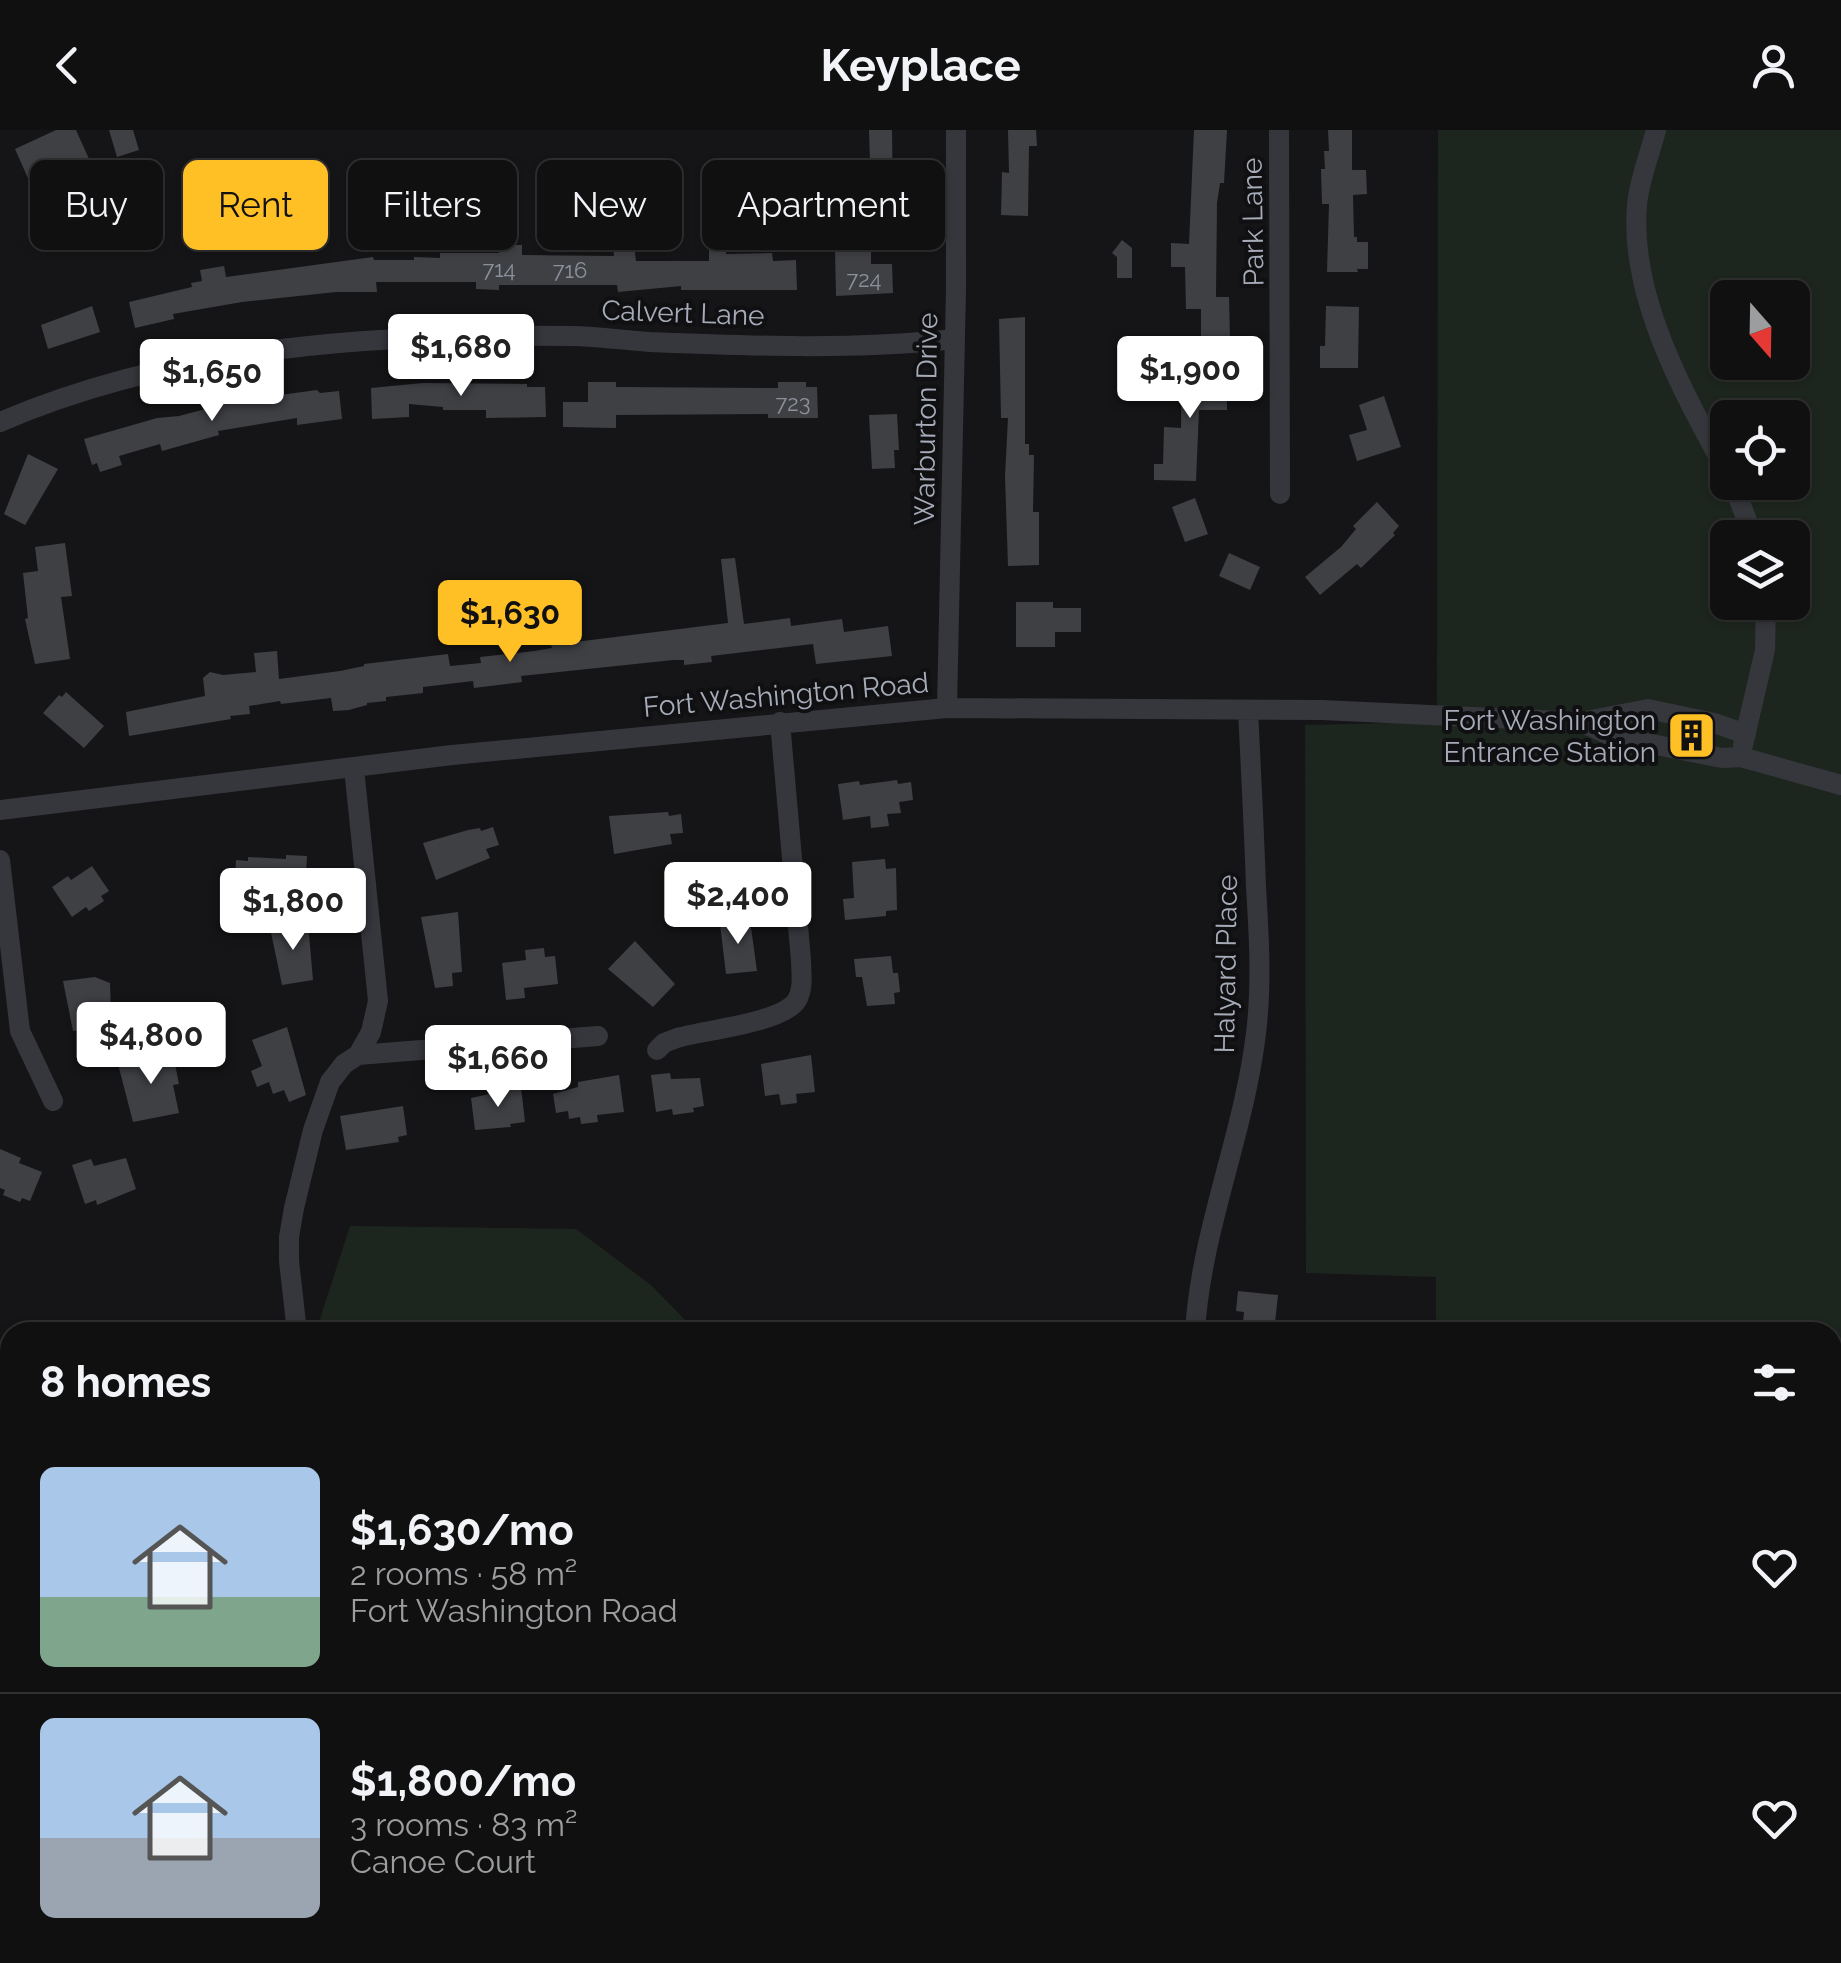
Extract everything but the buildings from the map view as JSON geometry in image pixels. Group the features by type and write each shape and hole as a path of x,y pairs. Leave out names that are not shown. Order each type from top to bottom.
{"street":[{"name":"Warburton Drive","path":"947,708 956,130"},
{"name":"Park Lane","path":"1279,130 1280,494"},
{"path":"1656,130 1637,204 1639,258 1644,285 1677,376 1710,439"},
{"name":"Calvert Lane","path":"0,422 142,374 226,355 307,347 475,337 856,344 954,339"},
{"path":"1741,757 1765,650 1766,620"},
{"name":"Fort Washington Road","path":"0,810 452,755 947,708 1322,710 1580,722 1648,710 1669,712 1746,734"},
{"name":"Halyard Place","path":"1196,1322 1199,1281 1241,1120 1257,1028 1259,950 1248,711"},
{"path":"1662,746 1669,712"},
{"path":"657,1050 676,1038 781,1015 797,1000 801,960 780,722"},
{"name":"Fort Washington Road","path":"1580,722 1611,736 1722,758 1741,757 1841,784"},
{"path":"354,768 378,1001 372,1032 358,1056"},
{"path":"0,860 20,1031 52,1100"},
{"path":"296,1322 288,1237 313,1130 330,1082 344,1064 358,1056 598,1036"}],"shaded area":[{"path":"1438,130 1841,130 1841,1322 1436,1322 1436,1277 1306,1273 1305,725 1437,722"},
{"path":"350,1226 576,1229 651,1285 687,1322 321,1322"}],"place":[{"name":"Fort Washington Entrance Station","path":"1691,736"}]}
